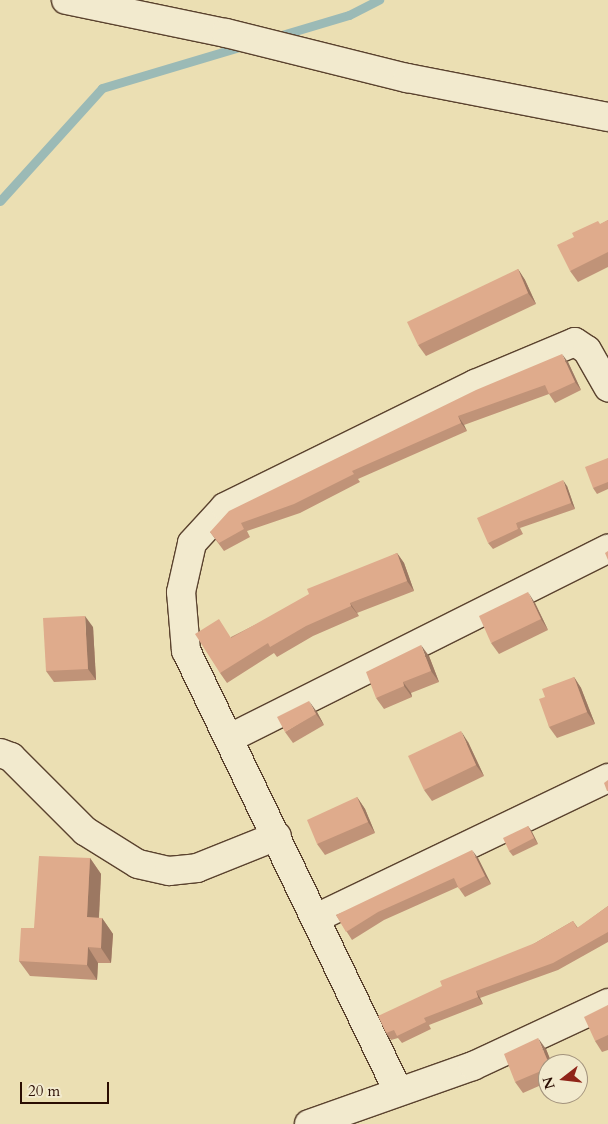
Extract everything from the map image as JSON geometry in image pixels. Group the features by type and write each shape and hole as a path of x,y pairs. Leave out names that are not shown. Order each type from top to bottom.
{"street":[{"path":"66,0 226,33 327,60 608,118"},
{"path":"398,1091 230,738 186,651 181,592 192,542 225,507 476,384 575,342 587,350 608,387"},
{"path":"230,738 608,549"},
{"path":"0,753 11,757 84,831 138,864 169,871 197,868 277,836"},
{"path":"316,918 608,778"},
{"path":"308,1124 473,1066 608,1003"}],"building":[{"path":"608,220 608,252 570,271 557,245 574,237 572,233 598,221 600,224"},
{"path":"518,269 528,293 418,345 407,322"},
{"path":"562,354 575,382 549,394 545,385 458,416 461,423 352,471 354,474 294,504 241,523 244,529 219,543 210,532 229,511 476,390"},
{"path":"608,458 608,482 593,488 585,467"},
{"path":"563,480 571,503 516,523 518,529 488,543 477,518"},
{"path":"397,553 407,581 350,603 351,606 306,626 270,647 268,643 220,673 195,634 219,619 231,638 309,594 307,589"},
{"path":"528,592 541,619 491,643 479,616"},
{"path":"85,616 88,669 46,671 43,618"},
{"path":"421,645 431,671 403,682 404,686 376,698 366,672"},
{"path":"574,677 587,712 549,727 539,699 545,697 542,689"},
{"path":"309,701 316,714 285,732 277,717"},
{"path":"461,731 476,765 424,790 408,756"},
{"path":"608,780 608,791 607,791 604,783"},
{"path":"357,797 368,822 317,844 307,820"},
{"path":"528,826 534,838 509,851 503,838"},
{"path":"472,850 485,876 459,889 454,878 378,912 346,932 336,915"},
{"path":"39,856 90,858 87,917 102,918 101,948 88,947 87,965 19,961 21,928 34,928"},
{"path":"608,906 608,932 553,963 476,991 478,997 424,1018 426,1022 397,1036 394,1030 386,1033 378,1016 442,986 440,981 535,943 573,921 577,928"},
{"path":"608,1005 608,1035 595,1041 584,1017"},
{"path":"538,1038 545,1054 538,1054 538,1072 515,1082 504,1054"}],"waterway":[{"path":"275,37 349,15 379,0"},
{"path":"0,201 102,88 243,46"}]}
